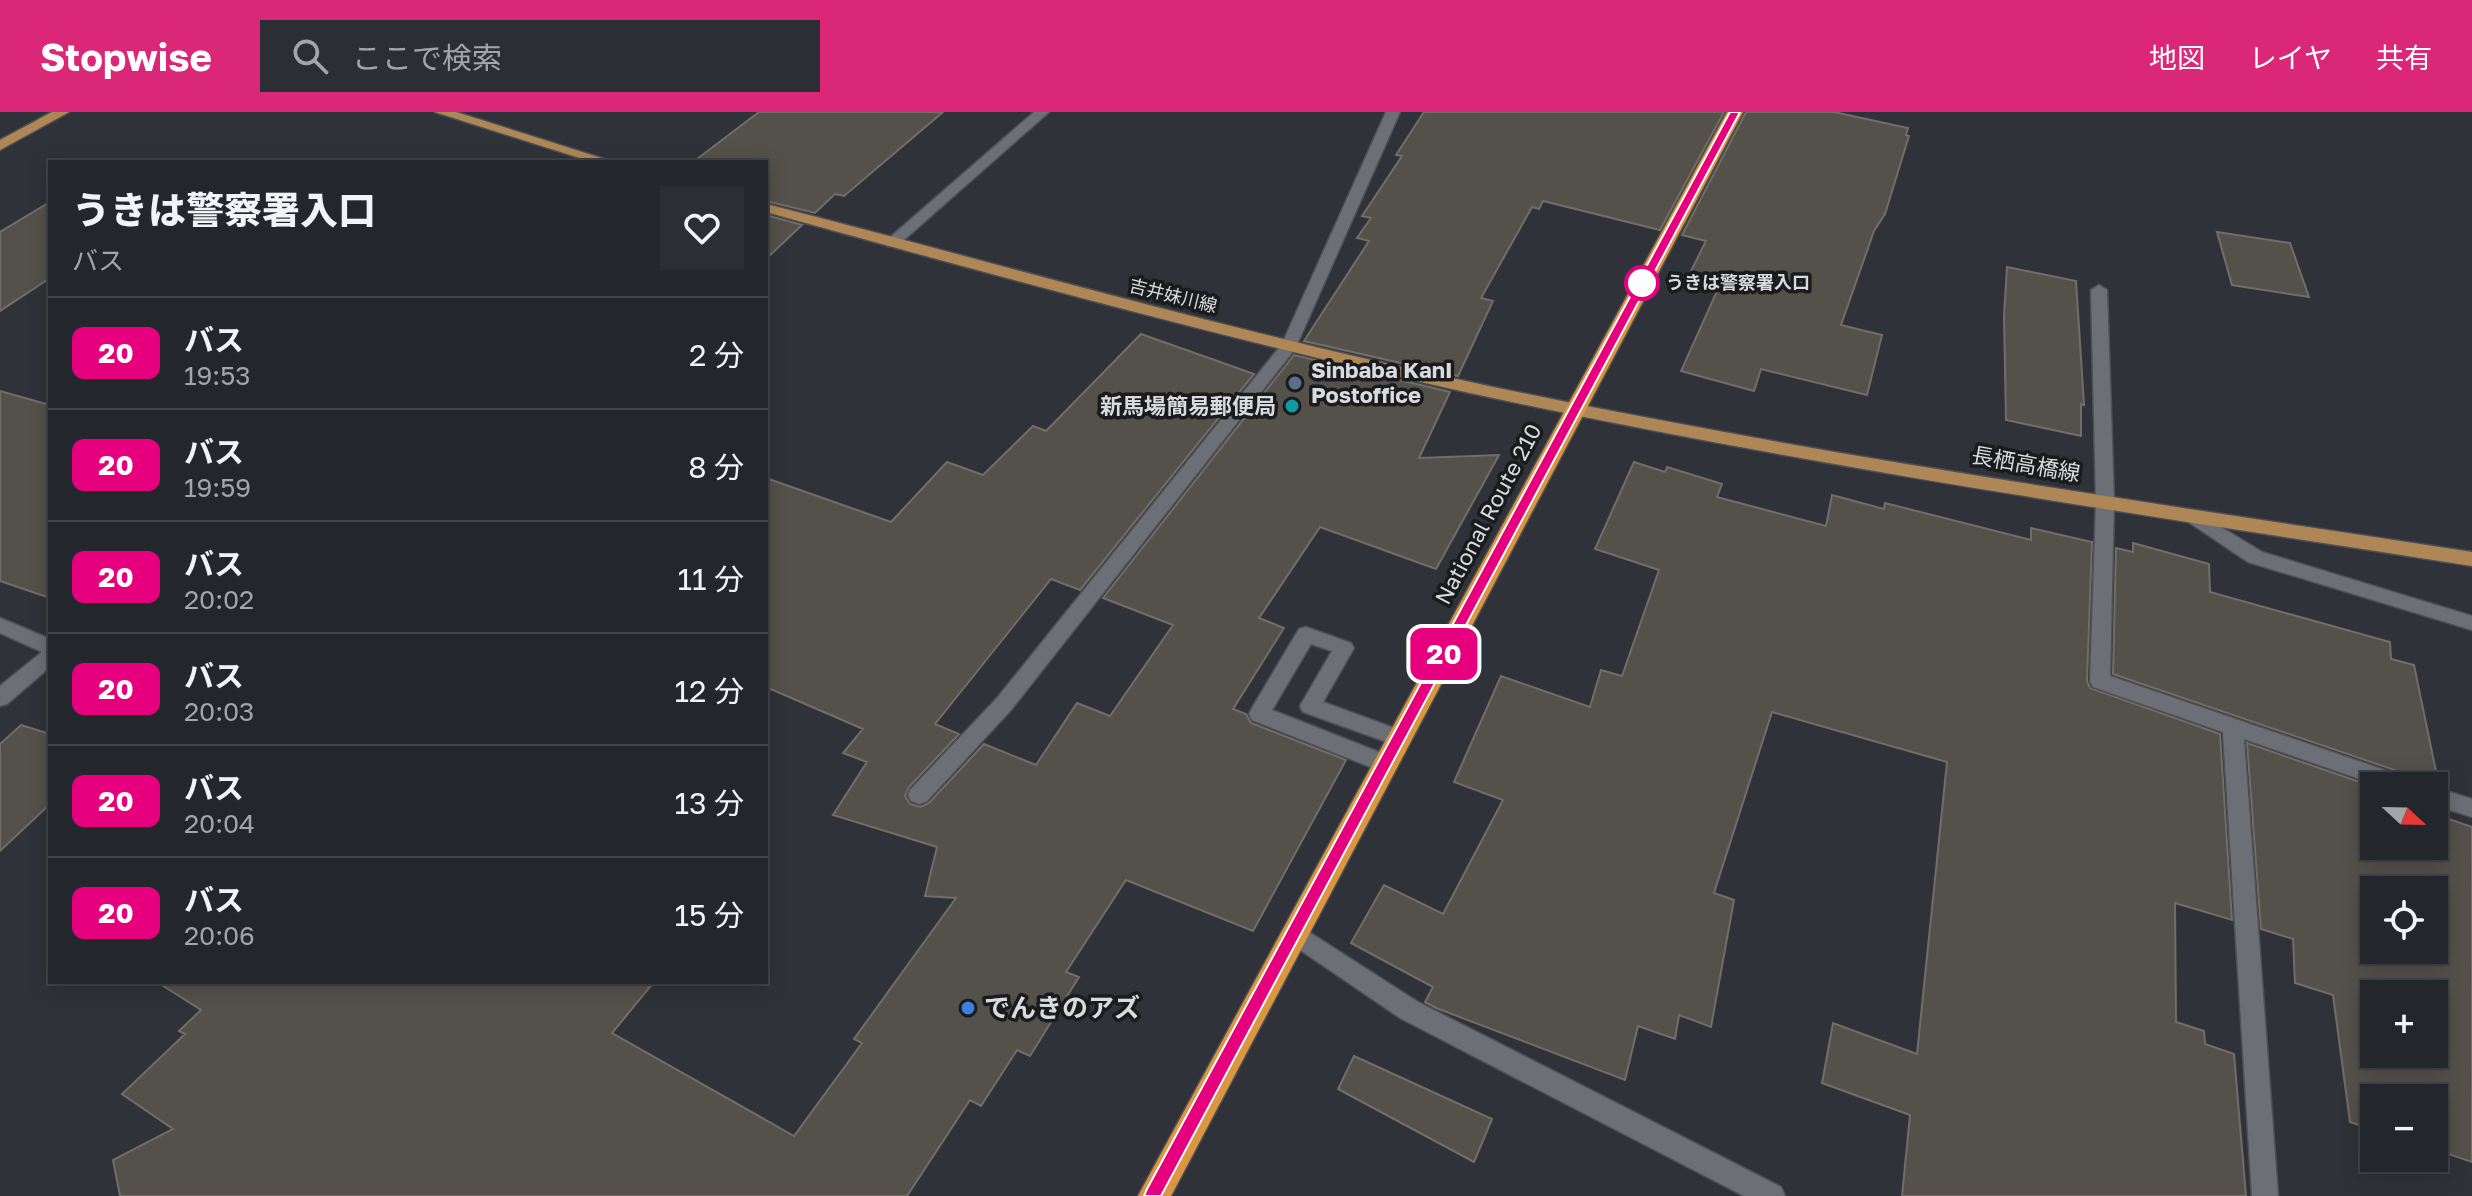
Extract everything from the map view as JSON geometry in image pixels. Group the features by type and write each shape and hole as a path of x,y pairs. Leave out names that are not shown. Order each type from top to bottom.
{"highway":[{"name":"National Route 210","path":"1154,1196 1735,112"}],"main road":[{"path":"0,146 62,112"},
{"path":"442,112 600,160"},
{"name":"吉井妹川線","path":"768,209 1289,345 1574,409"},
{"name":"長栖高橋線","path":"1574,409 2105,502 2472,559"}],"street":[{"path":"892,243 1042,112"},
{"path":"919,795 1004,704 1289,345 1393,112"},
{"path":"2099,290 2105,502 2100,681 2365,772"},
{"path":"2193,516 2255,557 2472,623"},
{"path":"0,625 48,646"},
{"path":"1386,764 1259,714 1306,634 1344,648 1310,706 1398,738"},
{"path":"0,698 48,658"},
{"path":"2233,727 2265,1196"},
{"path":"2448,800 2472,808"},
{"path":"1295,934 1409,1010 1772,1196"}],"building":[{"path":"759,112 943,112 844,196 835,194 815,213 768,201 768,160 696,160"},
{"path":"1424,112 1724,112 1660,230 1543,201 1539,209 1532,207 1481,298 1493,301 1458,376 1304,341 1369,241 1357,238 1371,218 1362,216 1402,156 1396,155"},
{"path":"1746,112 1834,112 1908,128 1906,135 1909,136 1885,214 1874,231 1841,325 1882,335 1867,395 1761,369 1754,391 1681,371 1717,291 1685,283 1706,241 1682,235"},
{"path":"48,203 48,279 0,311 0,232"},
{"path":"768,216 802,225 768,257"},
{"path":"2217,232 2290,243 2309,297 2232,285"},
{"path":"2007,267 2076,281 2084,405 2081,404 2081,436 2006,420 2004,316"},
{"path":"1141,334 1254,374 1080,590 1051,579 935,724 959,734 909,787 905,796 910,804 920,807 929,803 984,744 1036,765 1077,703 1110,716 1173,625 1103,598 1294,355 1450,392 1419,458 1499,455 1436,569 1320,527 1259,618 1284,628 1233,709 1246,714 1251,723 1346,760 1253,931 1126,880 1066,972 1079,977 1030,1056 1017,1050 981,1106 970,1100 907,1196 120,1196 113,1160 173,1129 122,1094 185,1034 179,1031 201,1010 160,984 652,984 612,1033 794,1136 862,1043 854,1039 956,898 925,896 937,847 833,815 867,762 843,753 863,729 768,688 768,479 891,522 947,462 983,475 1033,426 1046,431"},
{"path":"0,391 48,404 48,597 0,581"},
{"path":"1634,462 1665,472 1667,467 1722,484 1717,497 1826,526 1832,495 1884,509 1885,503 2031,540 2031,528 2092,542 2087,681 2090,688 2220,734 2232,920 2175,903 2176,1022 2204,1031 2205,1044 2234,1054 2246,1196 1902,1196 1910,1115 1822,1083 1833,1023 1917,1054 1947,762 1772,712 1714,893 1734,900 1711,1027 1679,1015 1675,1039 1638,1026 1625,1080 1436,1008 1425,1002 1433,987 1351,943 1384,885 1443,914 1503,800 1454,782 1501,676 1590,707 1601,670 1622,676 1659,570 1595,549"},
{"path":"2133,543 2209,564 2210,592 2390,642 2391,659 2414,665 2436,772 2400,772 2113,674 2116,548 2133,552"},
{"path":"21,725 48,733 48,806 0,851 0,744"},
{"path":"2247,743 2360,782 2360,860 2448,860 2448,819 2472,827 2472,1162 2448,1154 2448,1084 2360,1084 2360,1125 2350,1122 2333,995 2295,983 2293,939 2261,929"},
{"path":"1354,1056 1492,1119 1474,1162 1338,1089"}],"bus line":[{"name":"20","path":"1154,1196 1735,112"}],"place":[{"name":"うきは警察署入口","path":"1642,283"},
{"name":"Sinbaba KanI Postoffice","path":"1295,383"},
{"name":"新馬場簡易郵便局","path":"1292,406"},
{"name":"でんきのアズ","path":"968,1008"}]}
